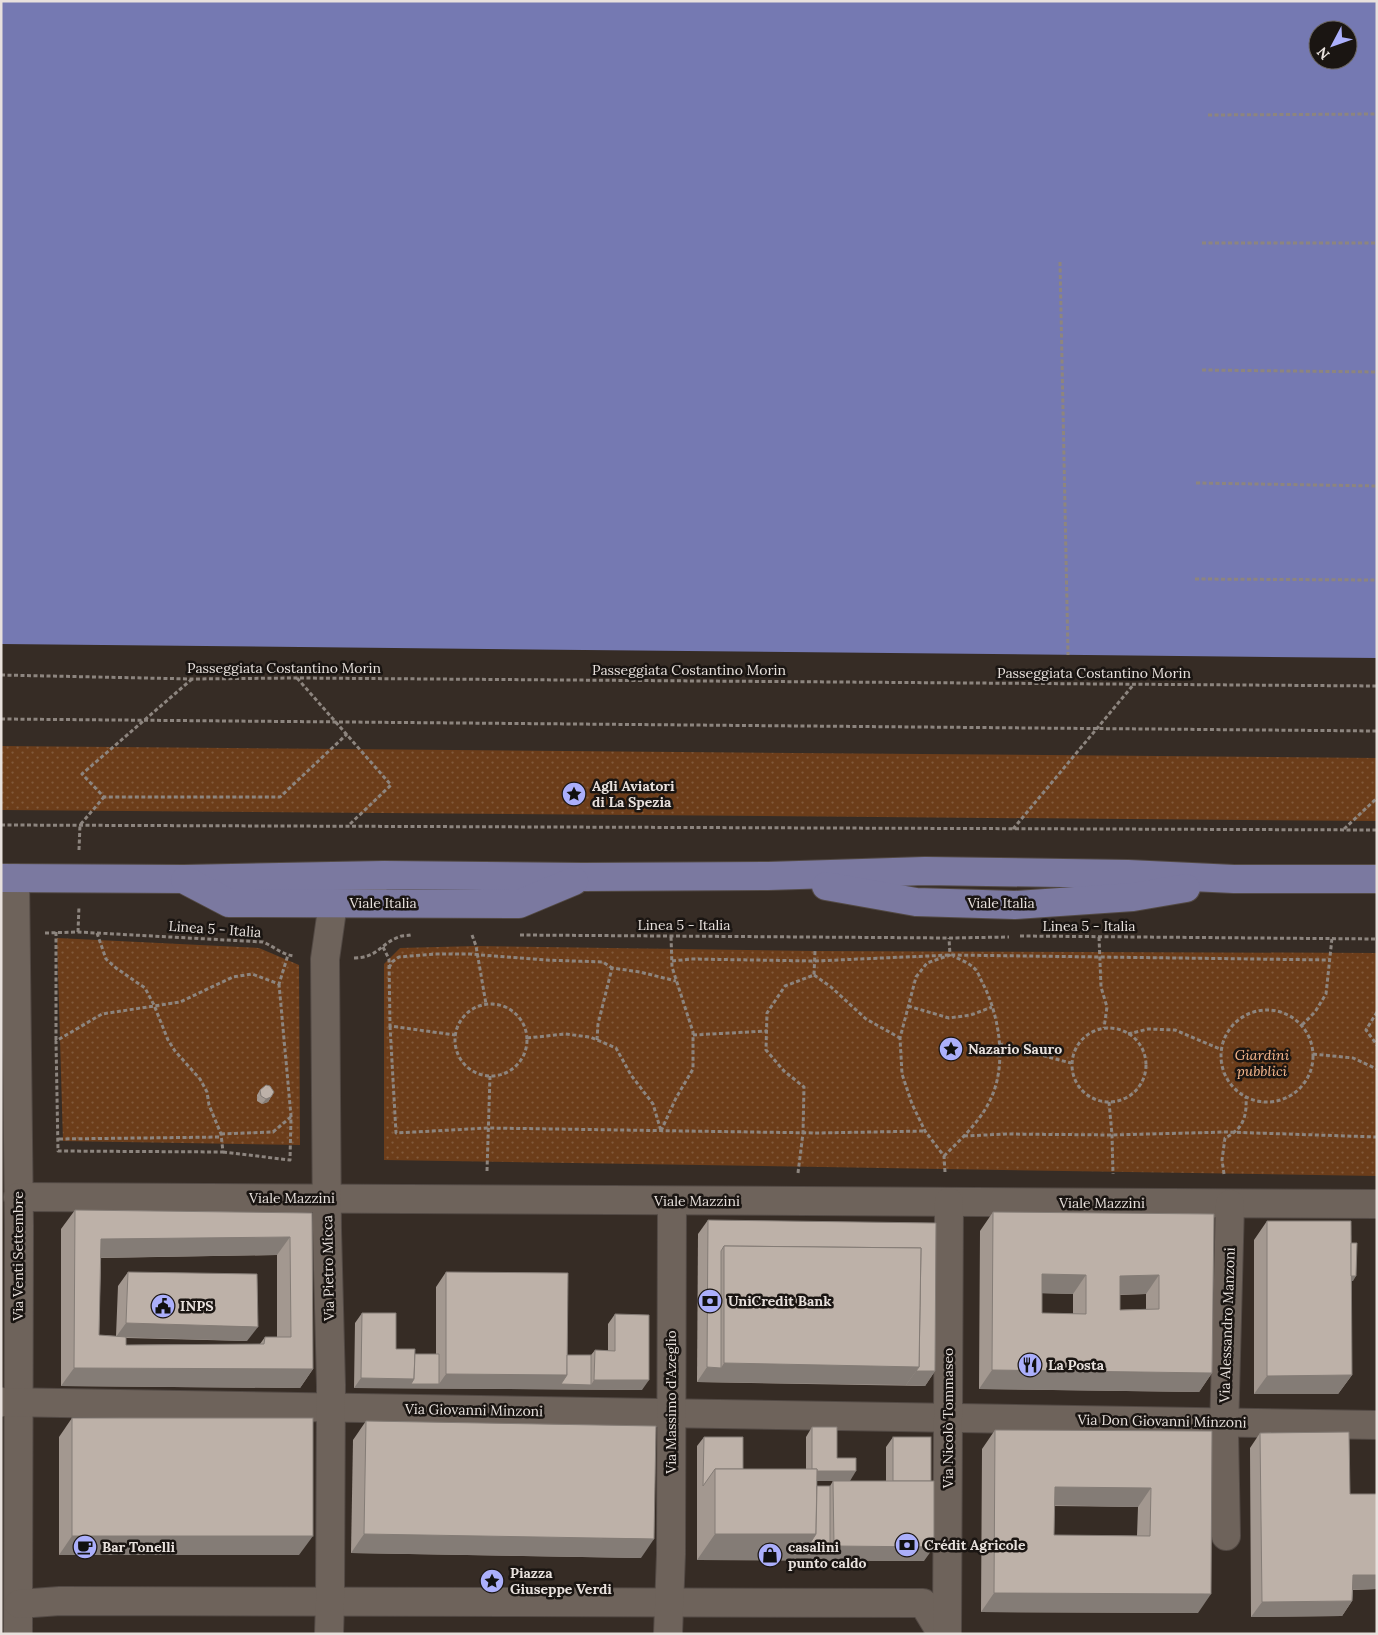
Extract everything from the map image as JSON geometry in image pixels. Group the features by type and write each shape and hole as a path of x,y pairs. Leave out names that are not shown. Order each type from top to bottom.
{"main road":[{"name":"Viale Italia","path":"8,878 184,879 384,875 768,876 925,871 1119,874 1234,879 1377,879"},
{"name":"Viale Italia","path":"184,879 228,903 519,904 583,877"}],"street":[{"path":"333,903 384,875"},
{"name":"Via Venti Settembre","path":"8,878 16,934 10,1402 18,1634"},
{"name":"Via Pietro Micca","path":"330,1602 330,1408 325,959 333,903"},
{"name":"Viale Mazzini","path":"13,1211 327,1199 1377,1204"},
{"name":"Via Massimo d'Azeglio","path":"670,1603 672,1201"},
{"name":"Via Nicolò Tommaseo","path":"947,1634 949,1202"},
{"name":"Via Alessandro Manzoni","path":"1226,1536 1224,1422 1230,1204"},
{"name":"Via Giovanni Minzoni","path":"10,1402 948,1418"},
{"name":"Via Don Giovanni Minzoni","path":"948,1418 1377,1425"},
{"path":"18,1604 60,1602 923,1603 942,1634"},
{"path":"328,1634 330,1602"},
{"path":"668,1634 670,1603"}],"path":[{"path":"1208,115 1377,114"},
{"path":"1202,243 1377,243"},
{"path":"1060,262 1068,655"},
{"path":"1202,370 1377,372"},
{"path":"1196,483 1377,486"},
{"path":"1194,579 1377,580"},
{"name":"Passeggiata Costantino Morin","path":"1,675 192,679 297,678 1377,686"},
{"path":"297,678 391,786 349,826"},
{"path":"192,679 82,774 104,797 280,797 347,734"},
{"path":"1013,829 1135,684"},
{"path":"1,719 1377,731"},
{"path":"80,825 104,797"},
{"path":"1344,830 1377,798"},
{"path":"1,825 1377,830"},
{"path":"56,932 58,1151 223,1152 290,1160 291,1116 279,984 288,955"},
{"name":"Linea 5 - Italia","path":"16,934 56,932 97,933 263,942 272,946 277,951 288,955 325,959 361,958 379,951 398,937 413,935"},
{"path":"97,933 106,959 145,988 168,1040 175,1051 200,1079 207,1092 209,1105 221,1135 223,1152"},
{"path":"463,935 472,935 478,955 486,1004"},
{"name":"Linea 5 - Italia","path":"512,935 1377,939"},
{"path":"661,1131 676,1098 693,1069 693,1035 672,967 671,936"},
{"path":"1099,937 1101,986 1107,1007 1104,1028"},
{"path":"949,938 950,955"},
{"path":"1302,1025 1315,1012 1326,994 1332,938"},
{"path":"383,947 389,959 390,1026 396,1133 488,1128 802,1133 925,1130"},
{"path":"814,975 816,951"},
{"path":"389,968 392,962 399,957 435,954 478,955 603,962 612,968 640,972 676,981"},
{"path":"672,961 691,959 815,961 950,955 1329,960"},
{"path":"944,1156 983,1114 992,1096 998,1076 999,1044 997,1027 987,991 976,970 950,955 927,963 916,977 900,1038 902,1074 912,1104 925,1130 944,1156 949,1202"},
{"path":"597,1040 598,1024 612,968"},
{"path":"56,1041 102,1014 180,1002 233,977 252,974 279,984"},
{"path":"796,1202 804,1087 784,1071 766,1050 767,1013 785,986 814,975"},
{"path":"814,975 831,987 866,1019 900,1038"},
{"path":"486,1004 498,1005 509,1009 518,1016 524,1026 527,1038 525,1050 520,1061 500,1075 490,1076 476,1073 466,1067 455,1046 455,1035 459,1024 466,1014 486,1004"},
{"path":"908,1006 949,1018 971,1015 992,1008"},
{"path":"1258,1010 1274,1010 1289,1015 1302,1025 1310,1039 1313,1054 1311,1070 1304,1084 1292,1095 1277,1101 1261,1102 1246,1097 1234,1089 1225,1077 1221,1064 1220,1049 1225,1035 1233,1023 1244,1015 1258,1010"},
{"path":"1377,1012 1366,1030 1377,1044"},
{"path":"390,1026 455,1035"},
{"path":"1104,1028 1117,1029 1128,1034 1138,1042 1144,1054 1146,1065 1139,1087 1131,1095 1109,1102 1097,1100 1087,1095 1079,1087 1073,1076 1071,1063 1075,1050 1081,1040 1092,1032 1104,1028"},
{"path":"1128,1034 1148,1029 1175,1030 1220,1049"},
{"path":"693,1035 767,1031"},
{"path":"527,1038 565,1034 590,1037 616,1048 631,1075 653,1104 661,1131"},
{"path":"999,1044 1071,1063"},
{"path":"1313,1054 1353,1058 1377,1069"},
{"path":"487,1199 490,1076"},
{"path":"1230,1204 1222,1160 1225,1138 1236,1132 1247,1113 1246,1097"},
{"path":"1109,1102 1114,1203"},
{"path":"59,1139 272,1132 291,1116 297,1114"},
{"path":"964,1136 1236,1132 1377,1137"}],"green space":[{"path":"1,746 1377,758 1377,821 1,810"},
{"path":"57,938 259,948 299,965 300,1145 63,1141"},
{"name":"Giardini pubblici","path":"476,946 815,951 1377,953 1377,1176 384,1160 384,964 400,948"}],"water":[{"path":"1,1 1377,1 1377,658 1,644"}],"building":[{"path":"266,1085 270,1086 274,1092 271,1097 266,1099 261,1096 260,1090"},
{"path":"75,1210 312,1213 313,1369 74,1368","holes":["290,1237 291,1337 265,1337 264,1344 126,1345 126,1337 99,1335 101,1239"]},
{"path":"993,1212 1214,1214 1212,1373 992,1370","holes":["1042,1274 1086,1275 1086,1314 1042,1313","1159,1275 1159,1309 1120,1310 1120,1276"]},
{"path":"708,1220 936,1223 935,1371 916,1371 919,1367 921,1248 724,1246 721,1251 721,1368 707,1367"},
{"path":"1267,1221 1351,1221 1352,1375 1267,1376"},
{"path":"1351,1243 1357,1243 1356,1276 1351,1276"},
{"path":"724,1246 921,1248 919,1367 724,1363"},
{"path":"128,1272 257,1274 258,1327 126,1323"},
{"path":"446,1272 568,1273 567,1375 446,1374"},
{"path":"362,1313 396,1313 396,1349 415,1349 414,1379 361,1378"},
{"path":"615,1314 649,1315 649,1380 594,1380 595,1350 615,1351"},
{"path":"415,1354 439,1354 439,1384 411,1384 414,1379"},
{"path":"567,1355 591,1355 591,1385 561,1384 567,1375"},
{"path":"72,1418 313,1418 313,1536 72,1536"},
{"path":"366,1421 656,1426 654,1539 364,1534"},
{"path":"812,1427 837,1427 837,1458 856,1458 856,1471 817,1471 817,1469 812,1469"},
{"path":"995,1430 1212,1431 1211,1594 994,1593","holes":["1055,1487 1151,1488 1150,1536 1054,1535"]},
{"path":"1349,1432 1350,1494 1377,1494 1377,1575 1353,1575 1352,1601 1262,1602 1260,1433"},
{"path":"704,1437 743,1437 743,1469 715,1469 703,1486"},
{"path":"893,1437 931,1437 931,1481 893,1481"},
{"path":"715,1469 817,1469 816,1534 715,1534"},
{"path":"833,1481 934,1481 934,1547 834,1546"},
{"path":"817,1486 830,1486 830,1551 805,1551 816,1534"}],"place":[{"name":"Agli Aviatori di La Spezia","path":"574,794"},
{"name":"Nazario Sauro","path":"951,1049"},
{"name":"UniCredit Bank","path":"710,1301"},
{"name":"INPS","path":"163,1306"},
{"name":"La Posta","path":"1030,1365"},
{"name":"Crédit Agricole","path":"907,1545"},
{"name":"Bar Tonelli","path":"85,1547"},
{"name":"casalini punto caldo","path":"770,1555"},
{"name":"Piazza Giuseppe Verdi","path":"492,1581"}]}
